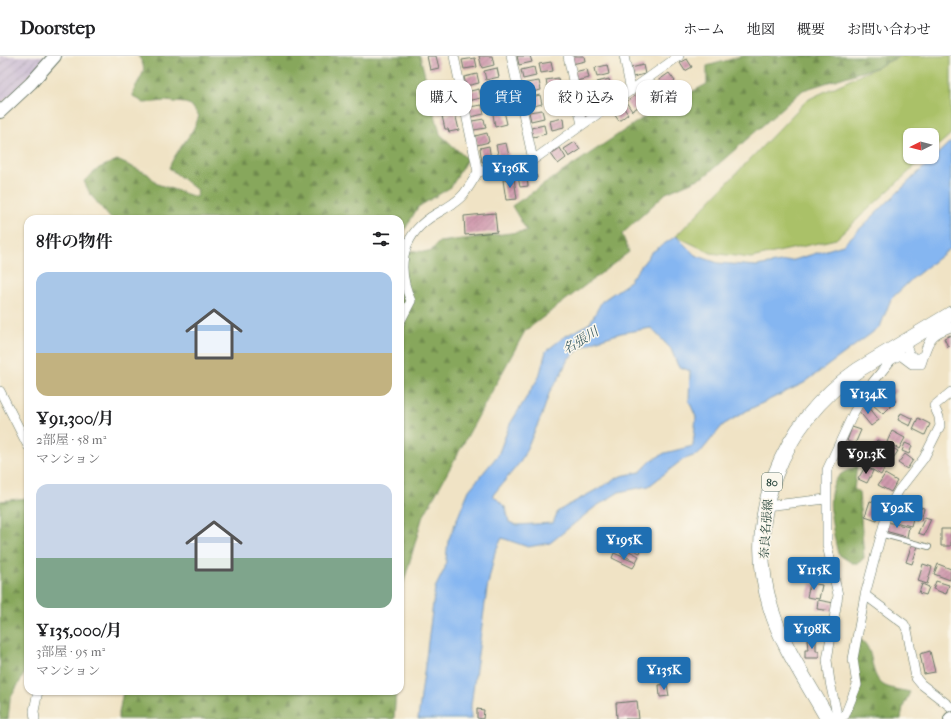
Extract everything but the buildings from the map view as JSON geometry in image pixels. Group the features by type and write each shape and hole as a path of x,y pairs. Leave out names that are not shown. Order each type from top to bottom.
{"main road":[{"name":"奈良名張線","path":"835,719 786,645 771,609 762,560 766,506 769,488 784,454 801,424 816,405 845,379 951,314"}],"street":[{"path":"0,112 31,83 55,56"},
{"path":"454,56 478,172"},
{"path":"511,56 533,160"},
{"path":"568,56 582,125"},
{"path":"624,56 632,91"},
{"path":"404,258 408,244 424,222 461,197 478,172 533,160 632,91 679,56"},
{"path":"404,281 406,291 411,301 404,314"},
{"path":"951,327 933,335 928,340 921,364 916,365 907,361 902,355 898,355 891,360 869,387 854,412 827,470 826,545 838,595 828,654 828,669 835,719 845,715 857,685 853,659 865,595 886,514 894,497 924,458 940,426 939,417 934,406 951,392"},
{"path":"904,342 912,358 918,358 924,355"},
{"path":"0,391 24,438"},
{"path":"766,506 826,499"},
{"path":"865,595 904,624 916,678 921,684 951,707"},
{"path":"35,719 34,711 37,695"}],"lane":[{"path":"880,534 929,547"}],"shaded area":[{"path":"0,56 47,56 15,91 0,104"}],"green space":[{"path":"138,56 420,56 426,80 416,80 416,116 435,116 440,134 467,159 451,187 418,207 404,231 404,215 108,215 90,194 84,181 99,168 117,160 148,174 157,184 196,197 198,191 169,168 172,161 193,130 199,116 191,105 185,103 165,101 144,103 133,96 134,90 142,76 143,67"},
{"path":"743,56 898,56 877,67 803,90 705,176 666,193 622,234 629,252 525,331 422,519 404,582 404,249 430,252 439,242 527,231 512,206 646,116 692,116 692,92 707,84 707,66"},
{"path":"901,56 951,56 951,134 939,145 939,128 903,128 903,164 917,164 836,239 751,258 711,253 676,236 807,100"},
{"path":"857,466 854,489 859,492 864,558 859,563 852,563 838,554 832,524 830,502 835,482 840,475"},
{"path":"24,498 24,674 10,699 8,719 0,719 0,501"},
{"path":"858,638 864,642 868,648 877,679 885,686 910,692 903,707 901,719 849,719 861,686 855,659"},
{"path":"122,695 396,695 394,719 118,719"}],"water":[{"name":"名張川","path":"951,141 951,248 913,278 891,299 880,327 804,383 748,410 723,425 699,454 682,460 649,486 619,492 595,507 550,543 528,547 502,538 495,552 487,589 471,705 471,719 418,719 435,588 445,568 448,541 469,490 498,455 510,424 539,377 546,351 564,337 590,323 602,301 627,284 652,252 676,236 695,255 718,263 756,266 794,260 843,245 927,164 939,164 939,153","holes":["651,328 671,349 678,366 690,371 689,401 696,417 693,446 665,453 652,460 640,472 621,476 558,511 553,523 517,525 509,522 506,508 493,495 521,461 542,415 550,391 560,376 568,359 582,347 598,340 621,333"]}]}
